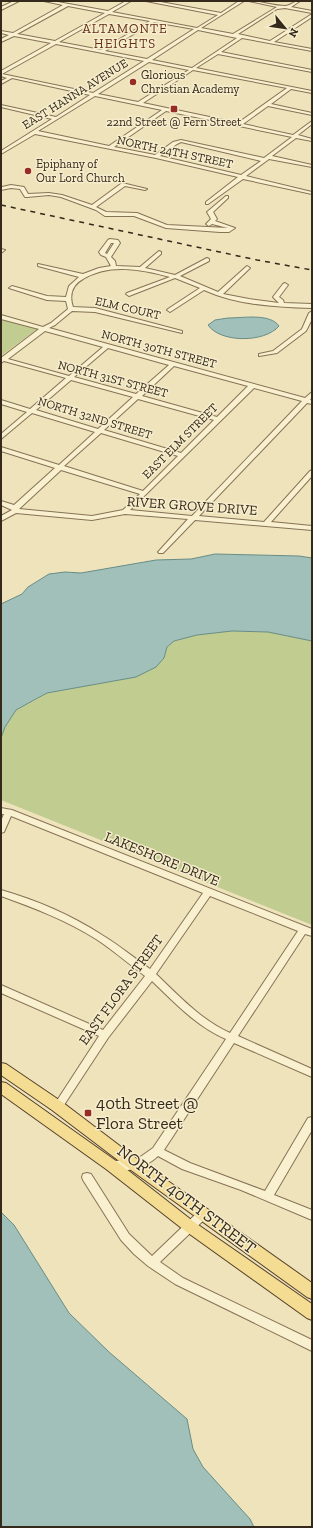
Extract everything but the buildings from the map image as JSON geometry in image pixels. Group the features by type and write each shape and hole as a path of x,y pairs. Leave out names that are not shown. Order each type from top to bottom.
{"main road":[{"name":"NORTH 40TH STREET","path":"1,1068 57,1106 136,1166 312,1292"},
{"name":"NORTH 40TH STREET","path":"1,1086 112,1165 189,1226 312,1313"}],"street":[{"path":"1,10 17,1"},
{"path":"46,1 312,50"},
{"path":"1,74 57,43 127,1"},
{"path":"148,1 221,14"},
{"name":"EAST HANNA AVENUE","path":"1,153 242,1"},
{"path":"250,1 312,13"},
{"path":"139,104 240,38 235,34 276,8 291,6 298,1"},
{"path":"1,41 67,5"},
{"path":"271,42 312,13"},
{"path":"102,51 153,21"},
{"path":"1,32 312,92"},
{"path":"217,53 312,71"},
{"path":"1,74 312,140"},
{"path":"1,83 12,77"},
{"path":"239,125 290,88"},
{"path":"268,105 312,114"},
{"path":"1,106 56,118"},
{"path":"109,148 166,110"},
{"path":"208,204 312,122"},
{"name":"NORTH 24TH STREET","path":"34,132 156,157 312,192"},
{"path":"156,157 175,143 181,141 312,166"},
{"path":"92,207 124,184 145,188"},
{"path":"1,189 17,187 25,191 27,196 54,194 70,198 105,214 136,214 166,226 203,230 226,230 232,228 212,222"},
{"path":"203,230 214,219 210,212 226,197"},
{"path":"114,267 109,256 117,243"},
{"path":"142,268 159,253"},
{"path":"129,294 182,274 207,260"},
{"path":"40,265 83,276"},
{"path":"2,360 38,332 53,324 71,310 67,299 74,283 83,276 114,267 142,268 174,277 186,286 244,300 282,305 312,306"},
{"path":"219,294 247,268"},
{"path":"282,305 281,301 276,297 285,285"},
{"path":"12,288 47,298 67,299"},
{"path":"170,310 201,289"},
{"name":"ELM COURT","path":"71,310 95,310 180,332"},
{"path":"261,355 275,352 304,330 312,313"},
{"name":"NORTH 30TH STREET","path":"1,317 309,401"},
{"path":"1,438 107,346"},
{"name":"NORTH 31ST STREET","path":"2,360 218,419"},
{"path":"1,519 16,510 58,468 173,364"},
{"name":"EAST ELM STREET","path":"125,512 252,386"},
{"path":"161,552 309,401 312,394"},
{"name":"NORTH 32ND STREET","path":"1,402 182,455"},
{"path":"1,449 58,468 144,493"},
{"path":"267,523 312,472"},
{"name":"RIVER GROVE DRIVE","path":"1,503 16,510 92,518 125,512 312,528"},
{"path":"1,830 5,811"},
{"name":"LAKESHORE DRIVE","path":"5,811 308,931"},
{"name":"EAST FLORA STREET","path":"57,1106 62,1102 105,1035 151,974 209,891"},
{"path":"1,893 36,905 65,918 98,937 151,974 205,1024 312,1073"},
{"path":"112,1165 136,1166 146,1161 157,1151 233,1038 308,931"},
{"path":"1,989 105,1035"},
{"path":"268,1196 312,1121"},
{"path":"157,1151 186,1166 268,1196 312,1215"},
{"path":"87,1177 125,1237 152,1263 179,1281 312,1346"},
{"path":"152,1263 202,1214"}],"green space":[{"path":"1,319 37,329 1,356"},
{"path":"232,631 268,632 312,641 312,925 1,800 1,738 5,727 16,710 47,693 136,677 164,658 167,647 174,641 197,635"}],"water":[{"path":"228,318 263,318 275,322 279,326 264,336 243,339 222,335 214,331 208,325 215,320"},
{"path":"215,554 299,556 312,558 312,641 268,632 232,631 197,635 174,641 167,647 164,658 156,667 136,677 47,693 16,710 5,727 1,738 1,604 22,594 28,587 49,574 65,572 81,573 156,560 191,559"},
{"path":"1,1212 14,1225 69,1313 109,1352 187,1419 193,1449 203,1467 250,1519 254,1527 1,1527"}],"railway":[{"path":"1,205 257,260 312,270"}],"place":[{"name":"Glorious Christian Academy","path":"133,82"},
{"name":"22nd Street @ Fern Street","path":"174,109"},
{"name":"Epiphany of Our Lord Church","path":"28,171"},
{"name":"40th Street @ Flora Street","path":"88,1113"}],"district":[{"name":"ALTAMONTE HEIGHTS","path":"125,36"}]}
